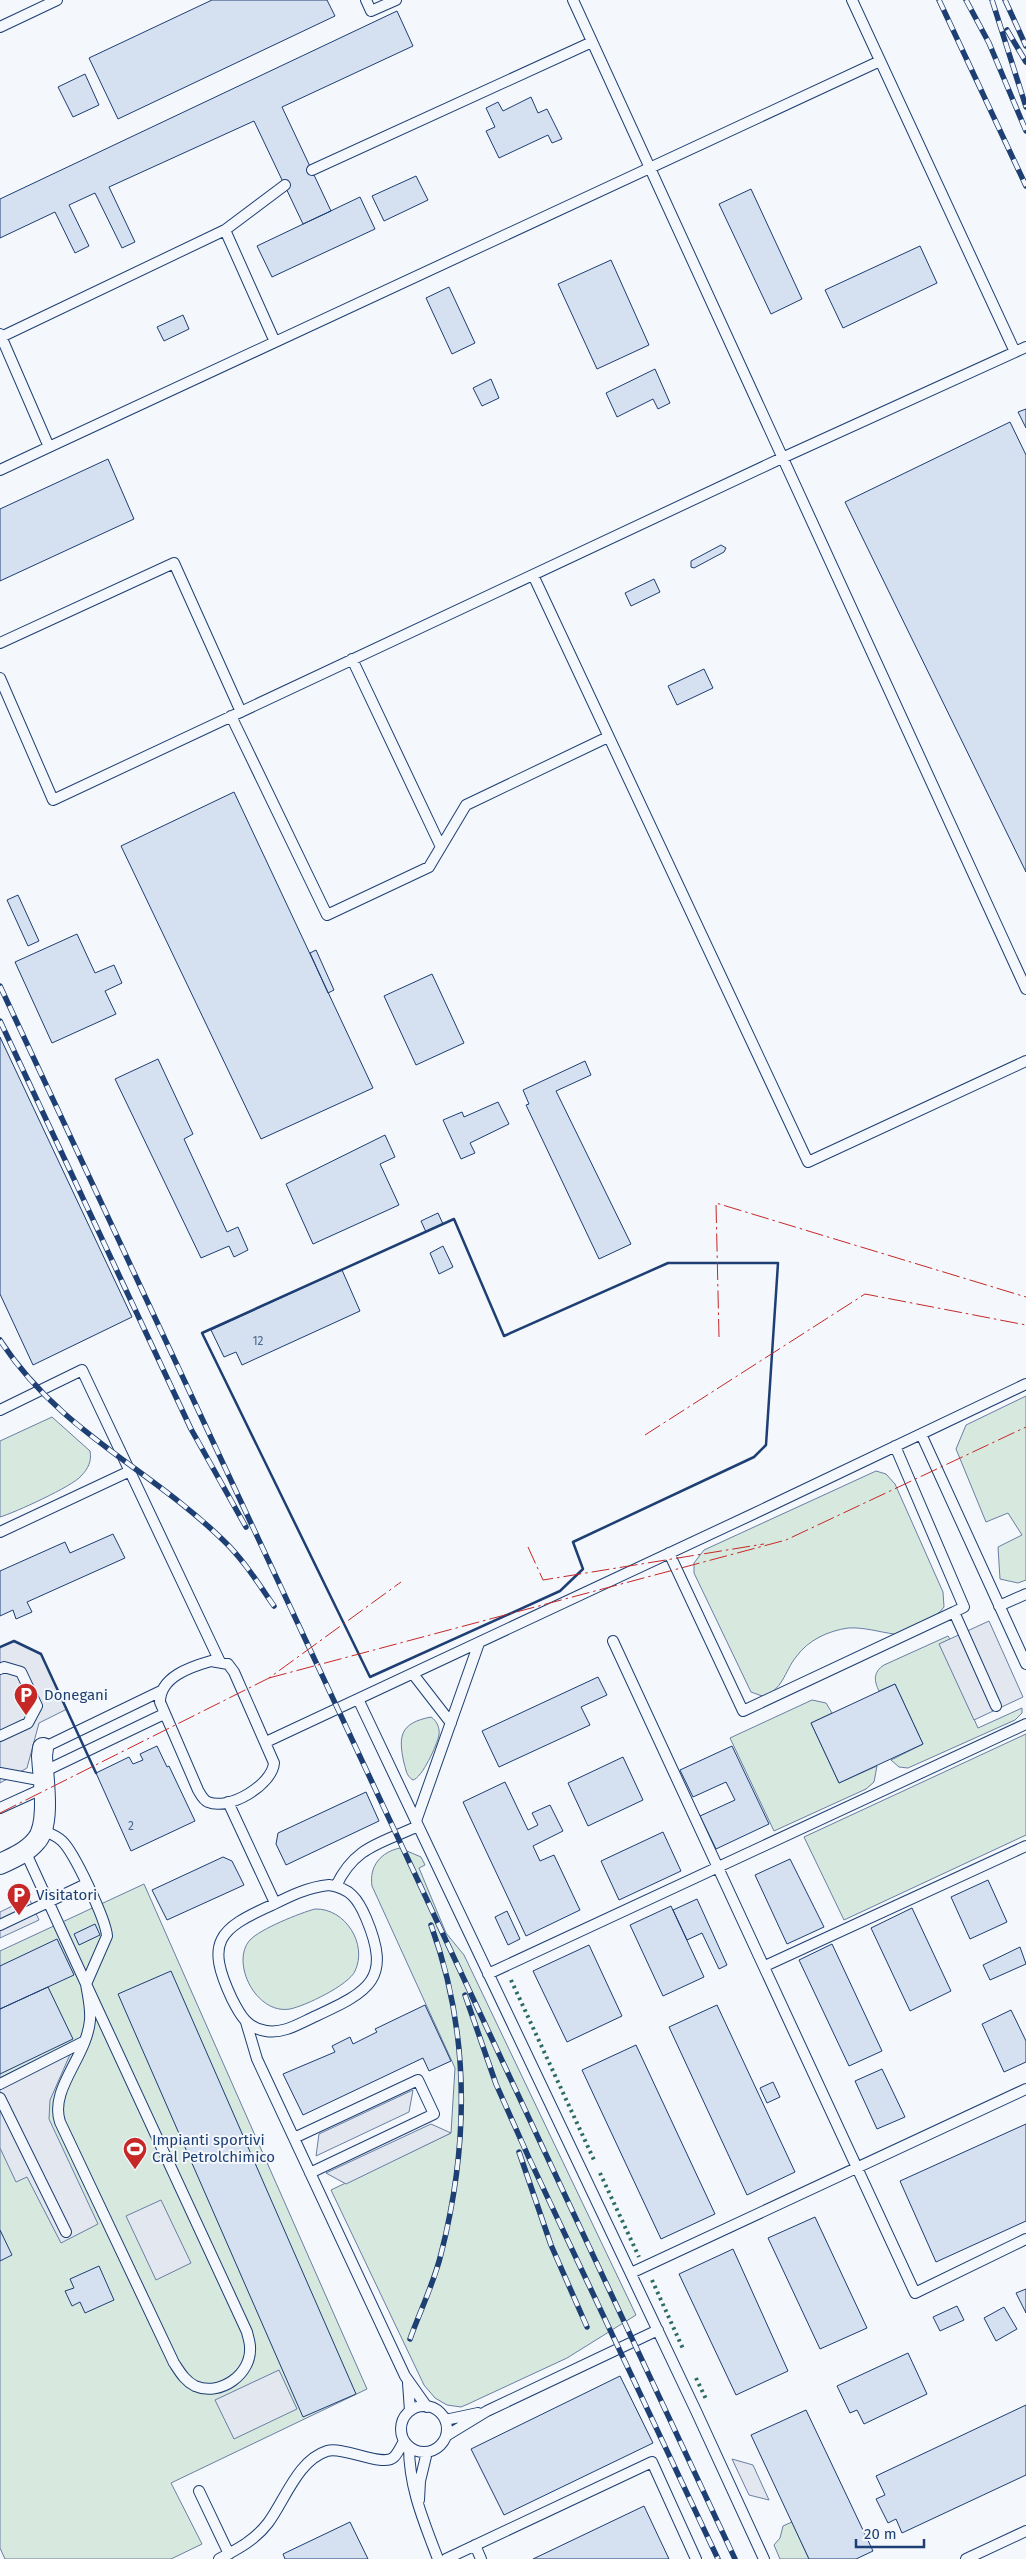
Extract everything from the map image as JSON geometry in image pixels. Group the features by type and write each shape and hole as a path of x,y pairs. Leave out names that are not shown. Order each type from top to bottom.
{"street":[{"path":"3,1862 25,1851 38,1840 45,1808 43,1748"}],"lane":[{"path":"0,27 57,0"},
{"path":"366,0 371,11 396,0"},
{"path":"573,0 1026,989"},
{"path":"852,0 1015,352"},
{"path":"312,170 592,42"},
{"path":"0,470 880,61"},
{"path":"49,447 1,336 225,230 284,185"},
{"path":"225,230 275,342"},
{"path":"0,678 53,800 782,458 1026,347"},
{"path":"0,643 174,564 241,712"},
{"path":"533,575 808,1162 1026,1061"},
{"path":"352,660 441,848"},
{"path":"231,716 327,915 429,867 466,805 608,737"},
{"path":"0,1410 82,1370 220,1662"},
{"path":"266,1742 1026,1384"},
{"path":"921,1434 1026,1664"},
{"path":"669,1553 743,1711 954,1612 964,1607 895,1446"},
{"path":"0,1532 130,1471"},
{"path":"1000,1606 1026,1594"},
{"path":"954,1612 996,1706"},
{"path":"613,1641 915,2293 1026,2239"},
{"path":"336,1886 343,1872 355,1857 417,1824 479,1643"},
{"path":"220,1662 228,1664 234,1672 274,1764 269,1778 254,1791 228,1802 216,1804 203,1798 160,1702 161,1691 167,1681 173,1677 204,1663 220,1662"},
{"path":"0,1669 4,1668 21,1672 37,1706 28,1723 0,1736"},
{"path":"413,1674 451,1723"},
{"path":"43,1748 161,1691"},
{"path":"358,1700 658,2330 764,2559"},
{"path":"0,1808 43,1780 164,1714"},
{"path":"488,1974 1026,1724"},
{"path":"0,1773 43,1780"},
{"path":"228,1802 275,1903"},
{"path":"25,1851 48,1902 86,1984 247,2332 251,2348 247,2363 239,2377 227,2385 210,2389 195,2386 184,2378 174,2363 60,2122 56,2110 60,2092 75,2066 85,2041 90,2020 86,1984 91,1967 107,1936 100,1912 71,1853 64,1842 41,1830"},
{"path":"765,1966 1026,1846"},
{"path":"0,1925 86,1884"},
{"path":"246,2022 260,2030 279,2032 348,2001 369,1983 378,1962 375,1938 355,1898 348,1890 336,1886 308,1888 275,1903 230,1926 218,1950 222,1976 246,2022 257,2059 408,2384 427,2407"},
{"path":"0,2084 85,2041"},
{"path":"294,2138 418,2080 434,2114 310,2173"},
{"path":"631,2273 1026,2088"},
{"path":"0,2098 66,2232"},
{"path":"406,2444 415,2451 427,2452 437,2448 446,2436 487,2411 658,2330"},
{"path":"408,2384 410,2411"},
{"path":"438,2559 409,2472 406,2444 401,2427 402,2420 410,2411 419,2407 435,2409 445,2420 446,2436"},
{"path":"445,2420 487,2411"},
{"path":"219,2559 256,2537 267,2524 302,2469 316,2457 327,2451 341,2450 385,2461 394,2457 406,2444"},
{"path":"419,2506 420,2481 427,2452"},
{"path":"446,2559 652,2462 696,2559"},
{"path":"199,2491 229,2554"},
{"path":"966,2559 1026,2530"},
{"path":"475,2545 481,2559"}],"shaded area":[{"path":"1026,1396 1026,1580 1018,1583 1000,1579 998,1547 1022,1535 1008,1513 986,1522 956,1449 966,1425"},
{"path":"52,1417 90,1451 90,1461 87,1468 81,1476 67,1486 30,1505 0,1517 0,1441"},
{"path":"876,1471 886,1474 895,1484 943,1592 944,1607 928,1620 894,1634 848,1628 819,1637 801,1651 774,1690 762,1696 751,1692 694,1573 694,1563 704,1550"},
{"path":"989,1621 1023,1697 974,1720 939,1644"},
{"path":"948,1636 950,1639 940,1644 978,1728 1022,1708 1022,1713 1015,1720 908,1768 899,1767 891,1760 923,1744 895,1684 879,1691 875,1680 876,1674 884,1665"},
{"name":"Donegani","path":"14,1641 41,1654 67,1709 39,1723 27,1768 0,1783 0,1647"},
{"path":"812,1700 826,1703 832,1713 811,1723 839,1783 877,1766 874,1782 866,1789 774,1831 730,1738"},
{"path":"431,1717 438,1727 438,1740 425,1768 413,1780 408,1774 404,1763 401,1745 402,1738 407,1727"},
{"path":"1026,1734 1026,1835 844,1920 804,1837"},
{"path":"400,1848 421,1857 425,1865 419,1868 446,1933 464,1955 636,2315 567,2358 461,2407 447,2405 435,2398 424,2385 331,2190 451,2133 455,2068 372,1886 372,1872 378,1861 387,1853"},
{"name":"Impianti sportivi Cral Petrolchimico","path":"144,1884 367,2389 171,2483 202,2544 171,2559 5,2559 0,2548 0,1951"},
{"name":"Visitatori","path":"29,1898 39,1920 0,1938 0,1912"},
{"path":"315,1909 326,1910 336,1914 351,1930 356,1939 358,1950 358,1961 355,1971 351,1977 336,1988 316,1999 290,2009 278,2009 267,2004 257,1996 250,1985 243,1961 245,1950 250,1940 262,1931"},
{"path":"76,2041 50,2100 49,2119 98,2224 61,2243 27,2177 16,2182 0,2148 0,2078"},
{"path":"413,2090 409,2112 316,2156 319,2134"},
{"path":"431,2124 451,2133 346,2184 326,2173"},
{"path":"161,2200 191,2263 156,2280 126,2216"},
{"path":"279,2370 297,2409 234,2439 215,2400"},
{"path":"732,2459 753,2465 769,2500 749,2495"},
{"path":"792,2522 809,2559 780,2559 774,2545 780,2538 783,2526"}],"building":[{"path":"212,0 327,0 335,16 118,119 89,58"},
{"path":"397,11 413,46 282,107 331,211 303,224 254,121 109,187 135,242 122,248 95,193 69,205 89,246 75,253 55,212 0,238 0,199"},
{"path":"85,74 99,105 73,117 58,87"},
{"path":"531,97 538,113 547,109 562,139 552,143 548,135 499,158 486,131 495,127 486,108 498,102 503,111"},
{"path":"416,176 428,200 384,221 372,196"},
{"path":"751,189 802,299 771,314 719,204"},
{"path":"360,197 375,229 272,277 257,246"},
{"path":"920,246 937,283 843,328 825,290"},
{"path":"611,260 649,345 597,369 558,284"},
{"path":"449,287 475,343 452,354 426,298"},
{"path":"183,315 189,329 164,341 157,327"},
{"path":"655,369 670,403 658,409 653,399 617,417 606,393"},
{"path":"491,379 499,398 482,406 473,388"},
{"path":"1026,409 1026,428 1018,412"},
{"path":"1010,422 1026,455 1026,872 845,502"},
{"path":"108,459 134,519 0,581 0,509"},
{"path":"721,545 726,548 724,552 694,568 691,567 691,561"},
{"path":"654,579 660,592 631,606 625,593"},
{"path":"704,669 713,688 677,705 668,686"},
{"path":"234,792 373,1088 261,1139 121,846"},
{"path":"18,895 39,941 28,946 7,900"},
{"path":"77,934 95,973 114,965 122,983 105,991 116,1014 52,1043 15,962"},
{"path":"316,950 334,990 328,993 310,953"},
{"path":"432,974 464,1043 416,1065 384,996"},
{"path":"0,1037 132,1317 33,1365 0,1294"},
{"path":"158,1059 193,1134 184,1139 227,1232 238,1227 248,1250 234,1257 229,1246 201,1258 115,1079"},
{"path":"585,1061 591,1075 556,1091 631,1244 599,1259 526,1105 529,1104 523,1090"},
{"path":"498,1102 509,1124 470,1143 475,1153 461,1159 443,1120 462,1112 464,1117"},
{"path":"385,1135 395,1157 380,1164 399,1205 313,1244 286,1184"},
{"path":"438,1213 443,1224 426,1232 421,1221"},
{"path":"443,1246 453,1267 439,1274 430,1253"},
{"path":"342,1270 360,1311 242,1365 236,1352 224,1357 211,1330"},
{"path":"113,1534 125,1558 27,1602 32,1612 16,1619 13,1610 0,1616 0,1571 65,1542 70,1553"},
{"path":"598,1677 607,1695 581,1707 590,1725 499,1767 482,1731"},
{"path":"895,1684 923,1744 839,1783 811,1723"},
{"path":"157,1746 167,1767 169,1766 195,1821 131,1851 96,1773 129,1757 133,1764 143,1760 140,1754"},
{"path":"732,1746 769,1824 716,1849 700,1816 735,1800 726,1782 693,1797 680,1770"},
{"path":"623,1757 643,1800 588,1826 568,1783"},
{"path":"505,1782 528,1830 538,1825 532,1813 550,1805 563,1831 533,1846 540,1861 554,1855 580,1910 526,1936 463,1802"},
{"path":"366,1792 379,1821 286,1865 276,1844 278,1833"},
{"path":"663,1832 681,1871 619,1900 601,1861"},
{"path":"223,1857 232,1861 244,1885 167,1920 152,1890"},
{"path":"790,1859 824,1927 787,1944 755,1875"},
{"path":"988,1880 1007,1922 970,1939 951,1897"},
{"path":"697,1899 727,1965 719,1969 702,1933 687,1940 673,1910"},
{"path":"671,1906 704,1977 663,1996 630,1925"},
{"path":"912,1908 951,1991 910,2011 871,1928"},
{"path":"507,1911 520,1939 508,1945 495,1917"},
{"path":"95,1924 100,1935 79,1945 74,1934"},
{"path":"57,1939 74,1975 0,2009 0,1966"},
{"path":"832,1944 882,2051 849,2066 799,1960"},
{"path":"589,1945 622,2016 567,2042 533,1971"},
{"path":"1020,1947 1026,1964 990,1980 983,1965"},
{"path":"171,1971 356,2394 303,2417 118,1994"},
{"path":"48,1987 73,2039 0,2074 0,2009"},
{"path":"425,2005 451,2061 429,2071 423,2058 303,2115 283,2074 335,2052 332,2046 350,2037 353,2044 377,2032 375,2029"},
{"path":"717,2005 795,2172 747,2195 669,2027"},
{"path":"1011,2010 1026,2041 1026,2062 1004,2072 982,2024"},
{"path":"636,2045 715,2214 661,2239 582,2070"},
{"path":"882,2069 905,2117 877,2129 855,2081"},
{"path":"773,2082 780,2097 767,2103 760,2088"},
{"path":"1026,2124 1026,2221 936,2262 900,2181"},
{"path":"815,2217 867,2328 820,2349 768,2238"},
{"path":"0,2230 12,2255 0,2261"},
{"path":"733,2249 788,2371 736,2395 679,2274"},
{"path":"99,2266 114,2300 85,2313 80,2302 72,2306 65,2291 74,2288 70,2279"},
{"path":"1026,2289 1026,2313 1016,2293"},
{"path":"957,2306 964,2320 940,2331 933,2317"},
{"path":"1004,2307 1017,2329 996,2341 984,2318"},
{"path":"908,2353 927,2394 864,2424 857,2410 850,2413 837,2386"},
{"path":"620,2376 653,2443 504,2515 471,2449"},
{"path":"1026,2405 1026,2475 902,2533 896,2519 888,2523 876,2499 885,2495 876,2476"},
{"path":"806,2410 873,2551 856,2559 809,2559 751,2435"},
{"path":"644,2506 669,2559 533,2559"},
{"path":"350,2522 368,2559 285,2559 283,2554"}],"railway":[{"path":"939,0 1026,186"},
{"path":"966,0 989,43 1026,131"},
{"path":"992,0 1026,107"},
{"path":"1005,0 1026,46"},
{"path":"1007,30 1026,62"},
{"path":"0,986 735,2559"},
{"path":"0,1021 191,1429 246,1527"},
{"path":"0,1340 24,1372 50,1400 106,1447 194,1514 223,1540 244,1563 274,1606"},
{"path":"410,2339 431,2286 441,2254 457,2171 460,2130 461,2088 459,2047 444,1965 431,1925"},
{"path":"465,1995 496,2084 529,2158 718,2559"},
{"path":"519,2152 551,2245 587,2327"}],"hedge":[{"path":"511,1980 594,2160"},
{"path":"600,2173 639,2257"},
{"path":"652,2280 684,2351"},
{"path":"696,2378 706,2399"}],"wall":[{"path":"454,1219 504,1336 668,1263 778,1263 766,1445 754,1457 573,1542 583,1569 560,1591 370,1677 202,1333 454,1219"},
{"path":"0,1647 14,1641 41,1654 96,1773"}],"power":[{"path":"719,1337 716,1203 1026,1297"},
{"path":"645,1435 865,1294 1026,1325"},
{"path":"269,1678 786,1540 1026,1427"},
{"path":"528,1547 543,1580 764,1544"},
{"path":"0,1813 269,1678 401,1582"}],"place":[{"name":"Donegani","path":"26,1716"},
{"name":"Visitatori","path":"19,1916"},
{"name":"Impianti sportivi Cral Petrolchimico","path":"135,2170"}]}
